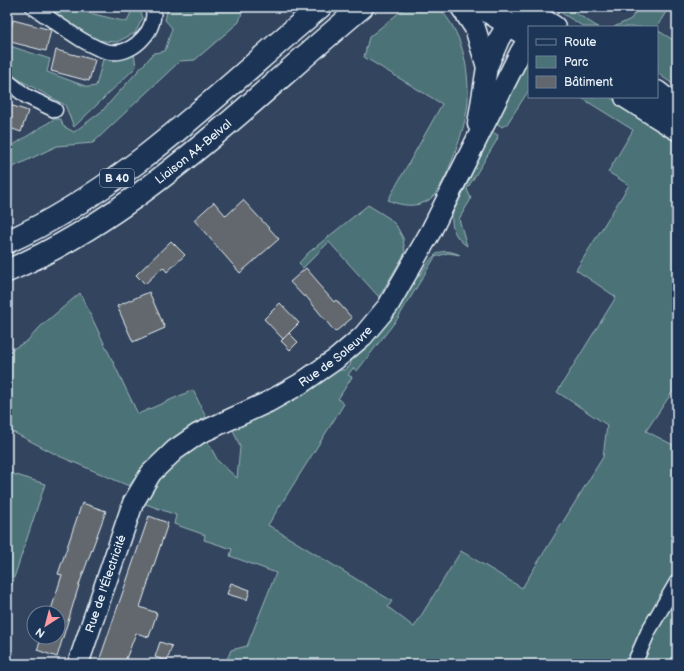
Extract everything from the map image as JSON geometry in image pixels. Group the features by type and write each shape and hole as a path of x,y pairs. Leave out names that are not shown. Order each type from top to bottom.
{"main road":[{"name":"Liaison A4-Belval","path":"7,242 39,227 101,190 156,149 320,7"},
{"name":"Liaison A4-Belval","path":"7,271 54,248 137,197 215,133 362,7"},
{"path":"461,7 475,28 487,66"},
{"path":"481,7 566,26"},
{"path":"522,7 536,20"},
{"path":"473,145 482,104 487,66 499,39 536,20"},
{"path":"473,145 528,39"},
{"path":"658,82 677,94"},
{"path":"658,93 677,108"},
{"path":"628,98 677,129"},
{"name":"Rue de Soleuvre","path":"133,503 151,473 175,450 198,434 268,402 300,384 336,360 363,336 388,306 411,268 451,194 473,145"},
{"name":"Rue de l'Électricité","path":"78,664 133,503"}],"street":[{"path":"33,7 91,44 111,52 126,50 137,44 145,36 154,17 153,7"},
{"path":"7,81 26,96 54,110"},
{"path":"634,664 648,630 677,582"}],"green space":[{"path":"45,7 82,7 81,11 127,22 133,7 139,7 143,18 135,33 117,42 94,40"},
{"path":"168,7 244,7 239,22 195,60 180,61 93,143 57,146 7,170 7,149 54,119 61,119 63,126 74,132 102,111 154,53 165,51 172,28 165,20"},
{"path":"406,7 438,7 446,16 453,27 462,50 468,87 467,110 464,123 449,169 436,193 424,203 414,205 398,204 388,200 442,104 364,57 369,37"},
{"path":"552,7 566,7 596,26 582,26"},
{"path":"638,7 665,7 667,10 658,26 616,26 631,19"},
{"path":"658,31 675,41 677,38 677,87 658,74"},
{"path":"7,45 50,59 47,72 88,87 96,86 103,59 134,52 136,67 74,127 65,105 7,73"},
{"path":"528,62 528,92 507,124 502,127 496,123 521,68"},
{"path":"582,98 611,98 677,139 677,385 646,431 677,447 677,664 225,664 231,650 247,646 276,573 230,556 232,549 204,540 205,535 174,524 176,515 143,503 157,478 181,456 207,440 218,461 237,478 240,447 232,427 337,370 344,370 350,366 352,357 415,276 419,277 431,259 440,252 452,252 460,255 448,253 435,257 398,318 357,371 353,368 348,375 352,377 338,399 344,404 268,525 392,601 388,607 414,627 461,551 522,588 603,457 607,425 557,392 616,297 576,270 629,185 608,172 633,130"},
{"path":"492,132 498,135 497,140 467,189 471,199 459,219 467,246 459,240 453,228 452,215"},
{"path":"368,205 389,218 396,225 403,238 405,253 379,297 329,242 303,268 299,263 308,253"},
{"path":"80,293 138,414 193,390 206,417 173,438 154,455 129,486 59,456 7,429 7,352 27,341 41,326"},
{"path":"7,472 45,484 7,599"}],"building":[{"path":"13,20 51,30 46,51 7,41"},
{"path":"56,50 95,60 89,81 51,71"},
{"path":"7,104 28,111 21,132 7,127"},
{"path":"243,200 279,239 240,273 194,220 214,202 226,216"},
{"path":"171,241 185,255 167,272 163,267 145,284 136,275"},
{"path":"306,268 334,302 336,300 352,318 335,332 305,295 304,297 290,282"},
{"path":"149,292 165,328 133,342 117,306"},
{"path":"280,303 299,323 283,339 264,319"},
{"path":"289,333 298,342 290,350 281,341"},
{"path":"82,503 106,511 80,582 66,628 66,605 53,605 62,575 58,574"},
{"path":"149,516 168,523 140,607 157,613 149,637 136,633 124,664 98,664"},
{"path":"231,583 250,590 247,600 227,594"},
{"path":"160,642 172,646 167,661 155,657"},
{"path":"39,645 61,645 57,657 37,650"}]}
